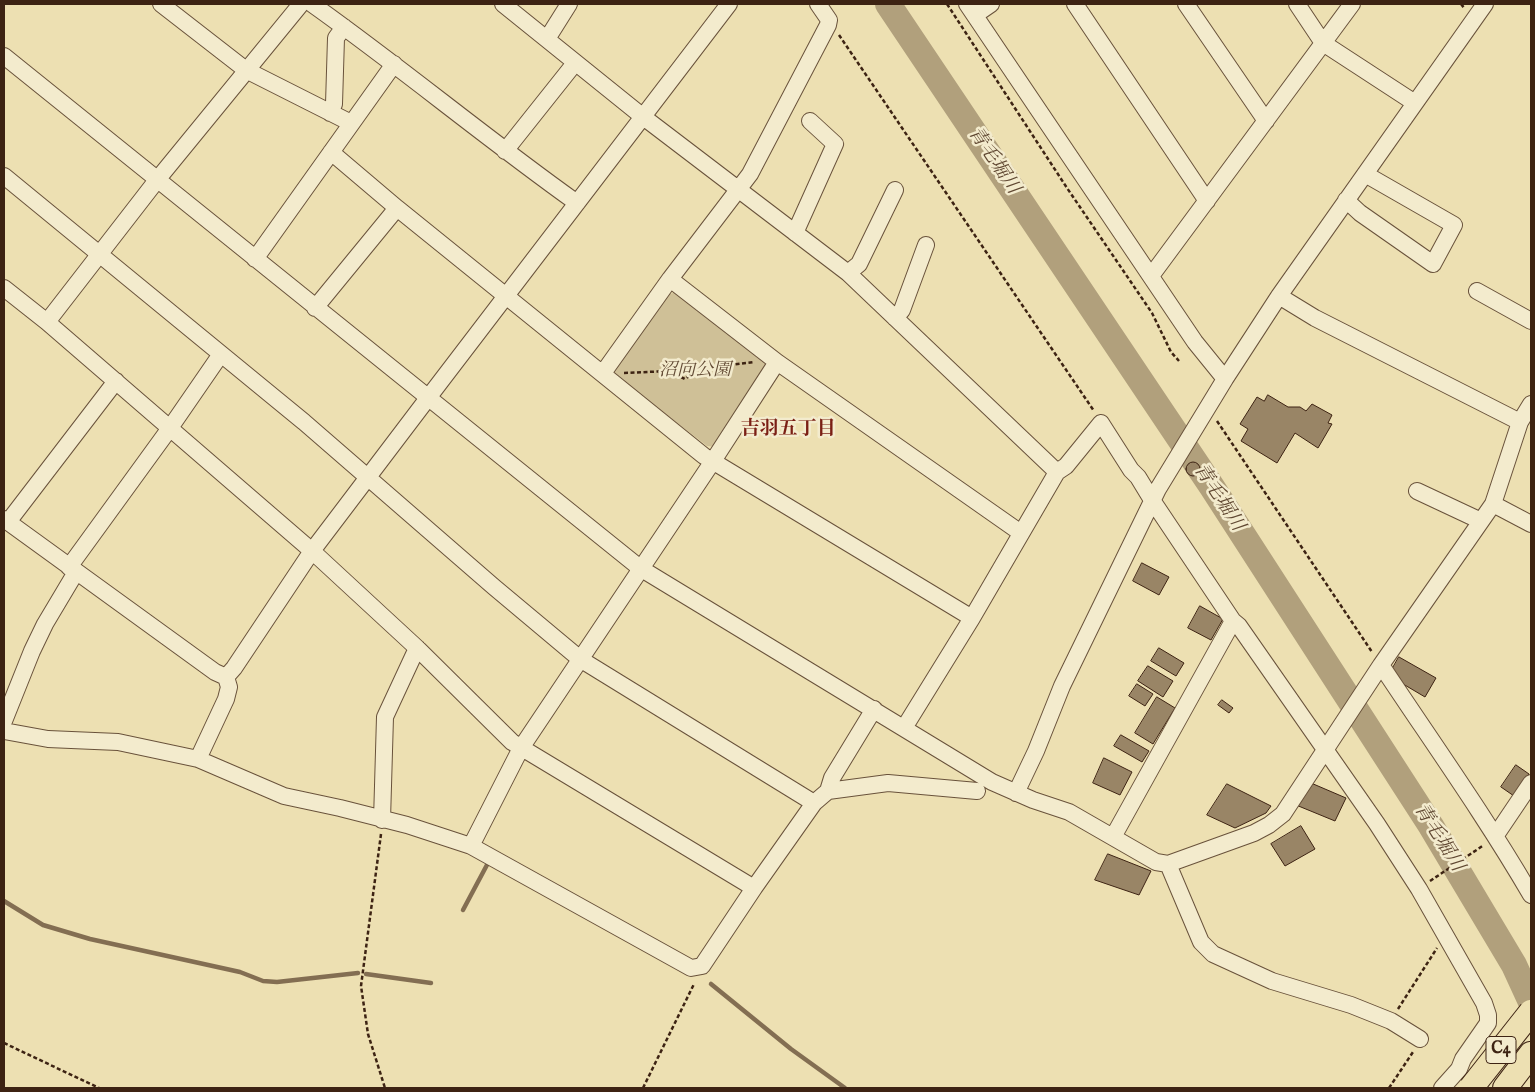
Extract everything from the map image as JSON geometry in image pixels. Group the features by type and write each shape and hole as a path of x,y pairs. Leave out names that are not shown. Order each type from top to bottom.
{"highway":[{"name":"C4","path":"1465,1078 1531,1012"},
{"name":"C4","path":"1505,1088 1531,1054"}],"street":[{"path":"161,4 246,70 351,123"},
{"path":"47,322 157,180 301,4"},
{"path":"312,4 394,64 505,151 577,203"},
{"path":"504,4 642,116 848,273 1057,472"},
{"path":"547,39 569,4"},
{"path":"226,677 312,552 729,4"},
{"path":"603,373 670,279 750,174 829,20 818,4"},
{"path":"991,4 971,9 1195,342 1225,379"},
{"path":"1076,4 1207,201"},
{"path":"1186,4 1266,121"},
{"path":"1297,4 1324,43 1415,103"},
{"path":"1151,276 1352,4"},
{"path":"1016,793 1036,751 1062,686 1155,495 1211,417 1225,379 1279,296 1485,4"},
{"path":"330,113 334,104 336,38 344,27"},
{"path":"4,56 640,568 992,782 1016,793 1069,812 1156,862 1168,864 1254,833 1277,820 1288,807 1379,664 1493,504 1520,422 1531,404"},
{"path":"505,151 575,63"},
{"path":"255,259 394,64"},
{"path":"795,233 834,144 810,121"},
{"path":"331,152 397,208 704,456 972,618"},
{"path":"1346,200 1433,264 1454,225 1365,174"},
{"path":"4,176 304,422 580,659 814,803"},
{"path":"848,273 859,264 895,190"},
{"path":"315,308 397,208"},
{"path":"894,318 902,310 926,245"},
{"path":"670,279 777,362 1021,533"},
{"path":"4,288 116,381 312,552 417,648 512,742 754,888"},
{"path":"1477,291 1531,321"},
{"path":"1279,296 1315,318 1520,422"},
{"path":"4,721 32,651 73,570 221,354"},
{"path":"471,846 521,748 777,362"},
{"path":"116,381 6,520 215,672 226,677 229,687 226,699 198,759"},
{"path":"904,728 972,618 1057,472 1066,466 1101,423 1131,470 1155,495 1233,622 1239,626 1326,747 1393,848 1484,1003 1488,1015 1488,1023 1462,1059 1465,1078"},
{"path":"1417,491 1482,521"},
{"path":"1493,504 1531,524"},
{"path":"1113,837 1233,622"},
{"path":"382,820 386,717 417,648"},
{"path":"1379,664 1531,894"},
{"path":"4,731 48,739 118,742 198,759 284,796 340,808 471,846 691,968 702,966 814,803 828,791 832,778 874,709"},
{"path":"1494,837 1531,782"},
{"path":"828,791 888,783 977,791"},
{"path":"1168,864 1201,942 1212,954 1272,981 1351,1005 1391,1021 1420,1039"},
{"path":"1465,1078 1466,1067 1471,1068 1496,1088"},
{"path":"1442,1088 1465,1078"}],"path":[{"path":"947,4 1067,188 1152,313 1171,352 1179,361"},
{"path":"829,20 1101,423"},
{"path":"668,371 684,361 699,369"},
{"path":"603,373 668,371 685,378 699,369 766,361 777,362"},
{"path":"1211,417 1379,664"},
{"path":"382,820 361,986 368,1034 385,1088"},
{"path":"1423,886 1494,837"},
{"path":"1391,1021 1445,934"},
{"path":"643,1088 702,966"},
{"path":"4,1043 99,1088"},
{"path":"1389,1088 1412,1054"}],"green space":[{"name":"沼向公園","path":"676,292 766,361 766,366 716,447 707,446 615,375 614,367 670,294"}],"building":[{"path":"1268,395 1288,407 1300,407 1306,411 1312,404 1332,415 1328,423 1332,424 1318,448 1295,433 1277,463 1241,441 1248,429 1240,424 1257,397 1264,401"},
{"path":"1193,462 1198,464 1200,469 1198,474 1193,476 1188,474 1186,469 1188,464"},
{"path":"1142,563 1169,577 1159,595 1133,581"},
{"path":"1200,606 1223,619 1211,640 1188,628"},
{"path":"1159,648 1184,663 1176,676 1151,661"},
{"path":"1399,657 1436,678 1425,697 1398,681 1390,673"},
{"path":"1148,666 1173,681 1163,697 1138,681"},
{"path":"1137,684 1153,694 1145,706 1129,696"},
{"path":"1157,697 1175,708 1153,744 1135,733"},
{"path":"1222,700 1233,708 1229,713 1218,705"},
{"path":"1121,735 1149,751 1142,762 1114,746"},
{"path":"1104,758 1132,772 1120,795 1093,783"},
{"path":"1516,765 1529,774 1514,796 1501,787"},
{"path":"1311,783 1346,798 1335,821 1296,805"},
{"path":"1227,784 1271,806 1266,813 1235,828 1207,815"},
{"path":"1301,826 1315,849 1285,866 1271,844"},
{"path":"1108,854 1151,871 1139,895 1095,880"}],"waterway":[{"name":"青毛堀川","path":"888,4 1212,487 1431,826 1514,965 1531,1002"},
{"path":"463,910 488,863"},
{"path":"4,901 43,925 90,939 240,972 263,981 277,982 358,973"},
{"path":"366,974 431,983"},
{"path":"711,984 791,1049 845,1088"}],"district":[{"name":"吉羽五丁目","path":"788,430"}]}
